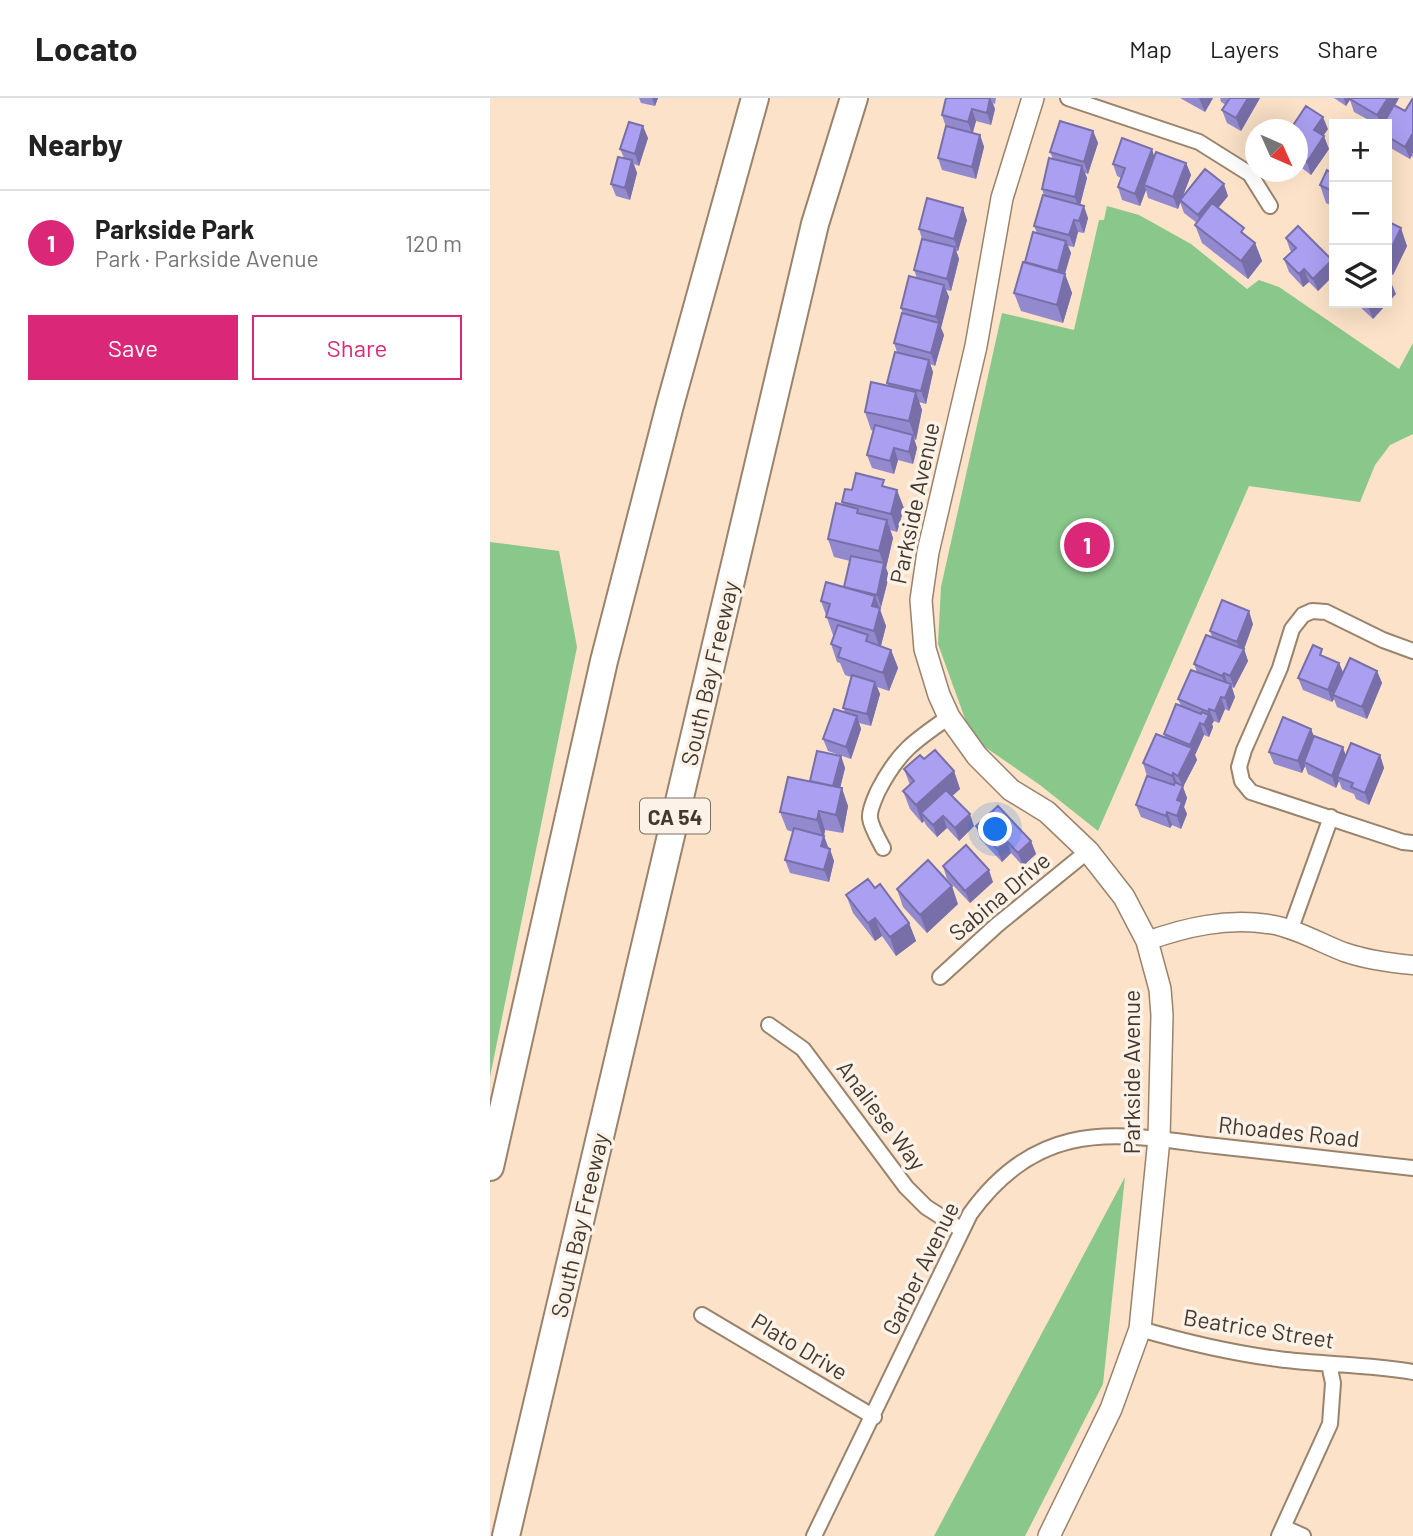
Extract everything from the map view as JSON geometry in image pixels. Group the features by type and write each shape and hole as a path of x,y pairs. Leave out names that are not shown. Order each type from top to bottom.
{"highway":[{"path":"490,1167 604,661 670,405 755,98"},
{"name":"South Bay Freeway","path":"506,1536 815,224 854,98"}],"main road":[{"name":"Parkside Avenue","path":"1033,98 1002,198 975,346 924,574 921,600 925,649 949,717 976,756 1012,790 1047,812 1088,851 1124,897 1147,941 1160,989 1162,1015 1159,1139 1140,1329 1111,1409 1049,1536"}],"street":[{"path":"1068,98 1199,142 1250,174 1269,206"},
{"path":"1413,651 1382,640 1326,611 1312,611 1304,615 1292,629 1280,668 1239,767 1242,781 1251,792 1413,843"},
{"path":"883,848 870,818 879,789 900,755 916,738 949,717"},
{"path":"1290,931 1331,817"},
{"name":"Sabina Drive","path":"940,977 997,925 1088,851"},
{"path":"1147,941 1180,929 1217,923 1270,923 1346,953 1373,960 1413,965"},
{"name":"Analiese Way","path":"769,1025 803,1049 906,1186 926,1207 962,1230"},
{"name":"Garber Avenue","path":"814,1536 970,1214 991,1187 1018,1164 1070,1141 1089,1138 1159,1139"},
{"name":"Rhoades Road","path":"1159,1139 1413,1168"},
{"name":"Plato Drive","path":"702,1315 873,1417"},
{"name":"Beatrice Street","path":"1140,1329 1181,1341 1278,1359 1413,1371"},
{"path":"1303,1536 1281,1531 1330,1424 1333,1383 1329,1364"}],"green space":[{"path":"1107,206 1139,215 1191,244 1247,289 1259,280 1279,287 1399,369 1413,343 1413,434 1390,445 1375,465 1360,502 1249,486 1098,831 1040,785 972,738 938,644 941,587 1002,313 1074,330 1099,220 1104,220"},
{"path":"490,542 559,551 577,647 490,1077"},
{"path":"1125,1177 1103,1384 1025,1536 934,1536"}],"building":[{"path":"946,98 990,98 987,113 972,109 968,122 942,115"},
{"path":"1230,98 1248,98 1236,118 1222,110"},
{"path":"1350,98 1388,98 1377,115"},
{"path":"1413,98 1413,133 1405,147 1392,139 1392,119 1386,119 1394,105 1405,111"},
{"path":"1306,106 1323,117 1314,130 1324,136 1308,160 1308,119 1297,119"},
{"path":"1060,121 1093,131 1084,162 1050,152"},
{"path":"629,122 643,126 635,154 620,149"},
{"path":"946,126 980,135 972,167 938,158"},
{"path":"1122,138 1152,149 1135,194 1118,187 1125,168 1113,164"},
{"path":"1156,152 1186,163 1173,197 1144,185"},
{"path":"618,157 632,160 625,188 611,184"},
{"path":"1049,158 1082,166 1075,197 1042,189"},
{"path":"1205,169 1224,184 1198,215 1180,200"},
{"path":"1327,170 1329,190 1320,185"},
{"path":"1043,195 1084,206 1079,221 1074,220 1069,235 1034,226"},
{"path":"927,198 963,208 954,239 919,229"},
{"path":"1212,203 1244,228 1241,232 1255,243 1241,261 1195,225"},
{"path":"1392,224 1401,228 1392,247"},
{"path":"1298,226 1329,257 1329,263 1313,279 1304,269 1299,274 1284,259 1296,248 1286,238"},
{"path":"1033,232 1066,241 1058,271 1025,262"},
{"path":"922,239 955,247 947,279 914,270"},
{"path":"1023,262 1065,274 1057,305 1014,293"},
{"path":"909,276 944,285 936,317 901,308"},
{"path":"902,313 939,323 931,353 894,343"},
{"path":"895,352 929,360 921,391 887,383"},
{"path":"871,382 916,392 909,421 865,412"},
{"path":"875,425 913,435 909,452 894,448 890,461 867,455"},
{"path":"856,473 884,480 882,486 897,490 891,514 842,502 845,489 852,490"},
{"path":"836,503 858,509 857,513 887,520 879,551 828,539"},
{"path":"851,556 884,563 877,595 844,587"},
{"path":"826,582 875,596 872,606 880,608 874,631 826,617 830,604 821,601"},
{"path":"1222,600 1249,611 1237,642 1210,631"},
{"path":"838,625 868,635 866,641 891,650 883,673 838,657 841,648 831,644"},
{"path":"1206,635 1244,649 1230,676 1224,673 1222,676 1194,664"},
{"path":"1313,645 1322,649 1320,655 1339,663 1328,690 1298,678"},
{"path":"1350,658 1377,671 1362,707 1333,695"},
{"path":"1191,670 1231,684 1215,711 1209,709 1208,712 1178,699"},
{"path":"852,675 875,682 867,714 843,708"},
{"path":"1176,704 1209,715 1204,725 1200,723 1190,745 1164,734"},
{"path":"834,709 857,716 846,747 823,739"},
{"path":"1283,717 1311,729 1298,761 1269,752"},
{"path":"1156,734 1192,748 1178,776 1143,763"},
{"path":"1314,736 1343,747 1332,776 1304,762"},
{"path":"1351,743 1380,755 1365,793 1351,787 1353,783 1337,777"},
{"path":"935,750 954,771 916,805 903,791 914,781 904,769 920,755 924,759"},
{"path":"817,751 841,756 833,786 810,781"},
{"path":"1147,776 1183,786 1177,800 1182,802 1177,816 1167,812 1166,816 1136,805"},
{"path":"788,777 842,788 836,815 819,811 817,820 780,812"},
{"path":"946,790 970,814 955,828 943,816 933,825 921,813"},
{"path":"998,806 1031,841 1018,853 1007,841 997,849 976,826"},
{"path":"794,828 824,836 821,846 830,849 824,870 785,860"},
{"path":"966,845 989,870 965,891 943,866"},
{"path":"928,860 952,886 920,915 897,889"},
{"path":"868,879 875,888 880,884 909,923 890,937 875,918 868,923 846,895"}],"place":[{"name":"Parkside Park","path":"1087,545"}]}
